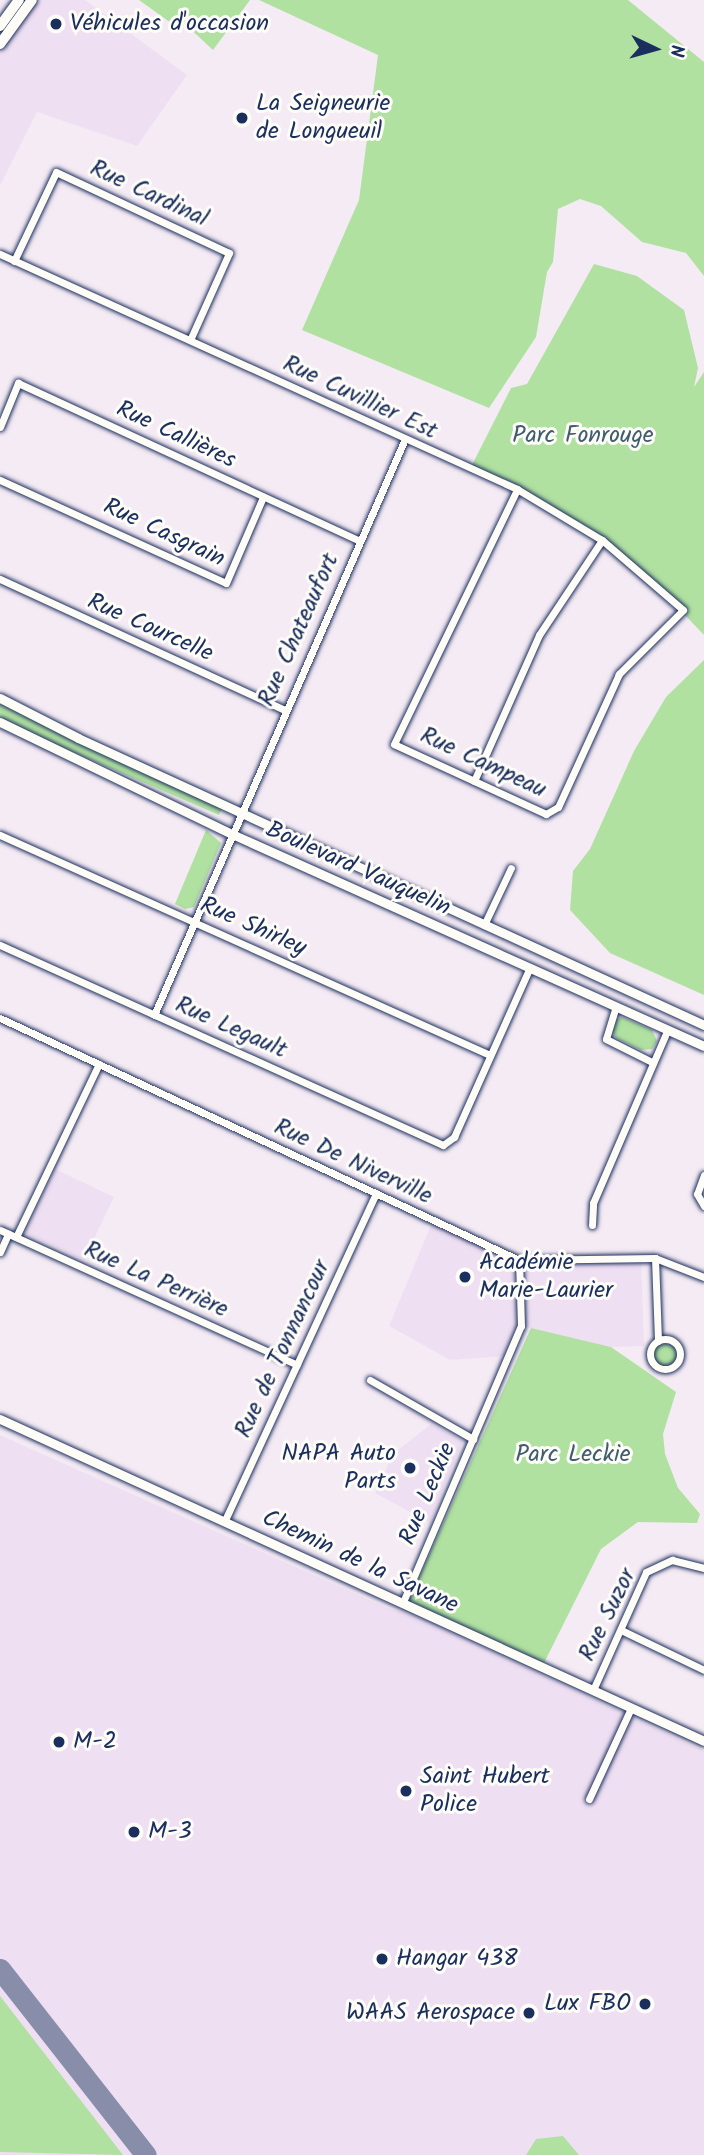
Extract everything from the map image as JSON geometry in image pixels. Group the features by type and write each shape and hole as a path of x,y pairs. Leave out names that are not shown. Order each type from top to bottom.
{"main road":[{"path":"0,26 19,0"},
{"path":"0,44 32,0"}],"street":[{"name":"Rue Cardinal","path":"14,261 56,172 229,253 190,340"},
{"name":"Rue Cuvillier Est","path":"0,254 404,441 517,489 602,540 683,610"},
{"name":"Rue Callières","path":"0,427 18,383 360,541"},
{"name":"Rue Chateaufort","path":"154,1014 240,811 404,441"},
{"name":"Rue Casgrain","path":"0,480 226,583 263,497"},
{"name":"Rue Campeau","path":"517,489 394,744 546,814 558,807 619,674 683,610"},
{"path":"474,781 539,635 602,540"},
{"name":"Rue Courcelle","path":"0,579 285,710"},
{"name":"Boulevard Vauquelin","path":"0,698 704,1025"},
{"name":"Boulevard Vauquelin","path":"0,722 232,834 704,1046"},
{"name":"Rue Shirley","path":"0,835 490,1055"},
{"path":"484,925 511,867"},
{"name":"Rue Legault","path":"0,945 446,1144 490,1055"},
{"path":"490,1055 530,967"},
{"path":"616,1006 606,1039 652,1062"},
{"name":"Rue De Niverville","path":"0,1018 519,1260 655,1258 704,1278"},
{"path":"593,1225 593,1203 668,1029"},
{"path":"0,1252 12,1236 99,1064"},
{"path":"704,1175 697,1194 704,1206"},
{"name":"Rue de Tonnancour","path":"225,1520 376,1194"},
{"name":"Rue La Perrière","path":"0,1230 297,1365"},
{"path":"655,1258 658,1341 651,1350 652,1362 662,1368 673,1367 680,1358 678,1347 669,1340 658,1341"},
{"name":"Rue Leckie","path":"402,1602 521,1326 519,1260"},
{"name":"Rue Leckie","path":"370,1380 473,1439"},
{"name":"Chemin de la Savane","path":"0,1419 704,1741"},
{"name":"Rue Suzor","path":"593,1690 646,1572 657,1564 671,1560 704,1569"},
{"path":"621,1630 704,1670"},
{"path":"589,1799 631,1708"}],"shaded area":[{"path":"32,0 85,0 187,75 137,146 37,112 0,186 0,44"},
{"path":"55,1169 114,1197 84,1260 25,1233"},
{"path":"433,1220 519,1260 641,1257 644,1346 611,1347 522,1326 508,1356 450,1360 389,1326"},
{"path":"431,1424 463,1441 430,1523 375,1493 393,1454"},
{"path":"0,1435 385,1607 420,1618 704,1751 704,2155 0,2155"}],"green space":[{"path":"139,0 250,0 213,50 185,24 178,28"},
{"path":"259,0 628,0 704,62 704,276 686,253 642,242 601,206 580,199 558,209 553,262 547,272 536,337 489,408 302,330 359,200 378,55"},
{"name":"Parc Fonrouge","path":"594,264 637,276 684,310 698,368 694,387 704,372 704,635 636,564 578,523 470,469 511,388 527,384"},
{"path":"704,660 704,995 610,953 570,910 573,871 590,849 634,751 666,697"},
{"path":"0,704 222,809 219,815 36,736 0,717"},
{"path":"206,830 221,843 194,907 185,909 175,904"},
{"path":"622,1017 652,1030 657,1041 652,1049 641,1050 616,1038 612,1030 615,1020"},
{"name":"Parc Leckie","path":"531,1328 611,1347 676,1392 663,1434 665,1454 678,1488 700,1514 697,1523 638,1522 601,1549 544,1663 408,1602"},
{"path":"665,1344 673,1348 677,1356 673,1364 665,1368 657,1364 653,1356 657,1348"},
{"path":"0,1996 123,2155 0,2152"},
{"path":"563,2136 579,2155 526,2155 536,2139"}],"taxiway":[{"path":"0,1969 146,2155"}],"place":[{"name":"Véhicules d'occasion","path":"56,24"},
{"name":"La Seigneurie de Longueuil","path":"242,118"},
{"name":"Académie Marie-Laurier","path":"465,1277"},
{"name":"NAPA Auto Parts","path":"410,1468"},
{"name":"M-2","path":"59,1742"},
{"name":"Saint Hubert Police","path":"406,1791"},
{"name":"M-3","path":"134,1832"},
{"name":"Hangar 438","path":"382,1959"},
{"name":"Lux FBO","path":"645,2004"},
{"name":"WAAS Aerospace","path":"529,2013"}]}
